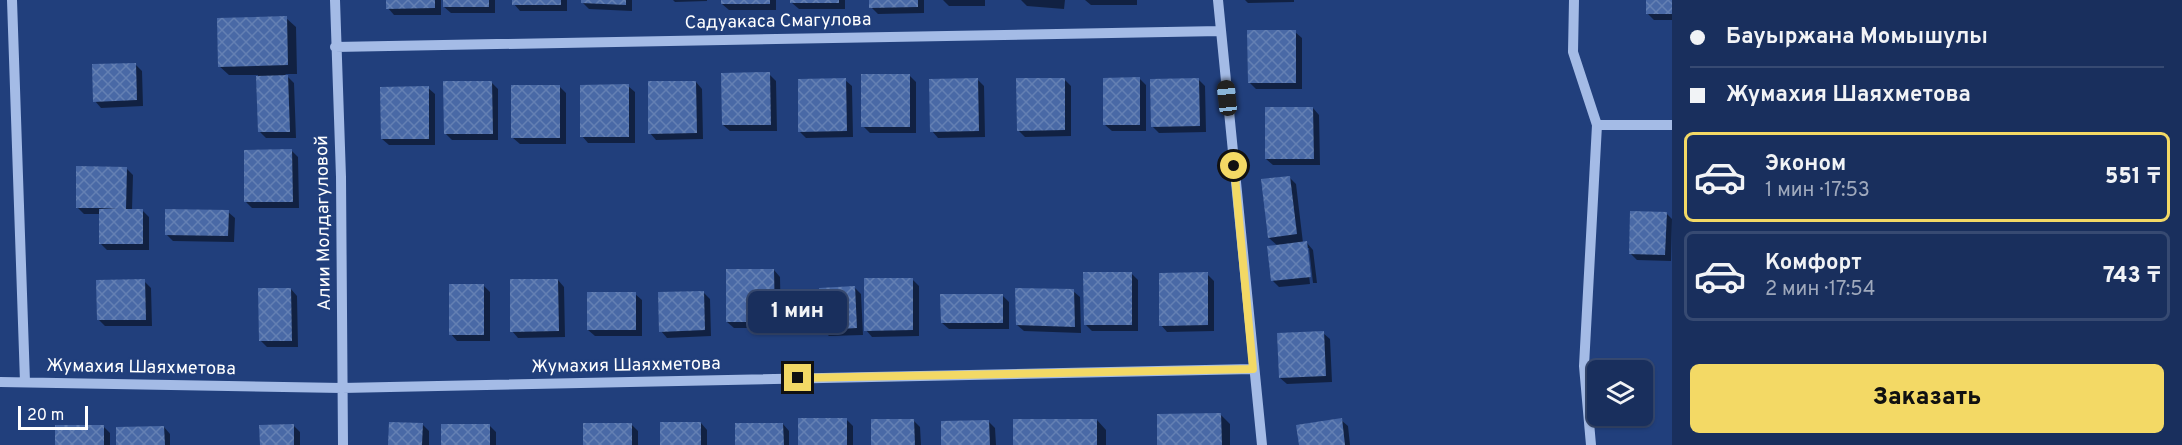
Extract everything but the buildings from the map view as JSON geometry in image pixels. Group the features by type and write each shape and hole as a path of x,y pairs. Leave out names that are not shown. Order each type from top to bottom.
{"street":[{"path":"12,0 24,382"},
{"name":"Алии Молдагуловой","path":"335,0 341,177 343,445"},
{"path":"1218,0 1262,445"},
{"path":"1574,0 1574,52 1597,124 1584,366 1591,445"},
{"name":"Садуакаса Смагулова","path":"335,47 1221,31"},
{"path":"1597,124 1672,125"},
{"name":"Жумахия Шаяхметова","path":"0,382 342,388 1253,369"}],"route":[{"path":"798,378 1253,369 1234,166"}]}
